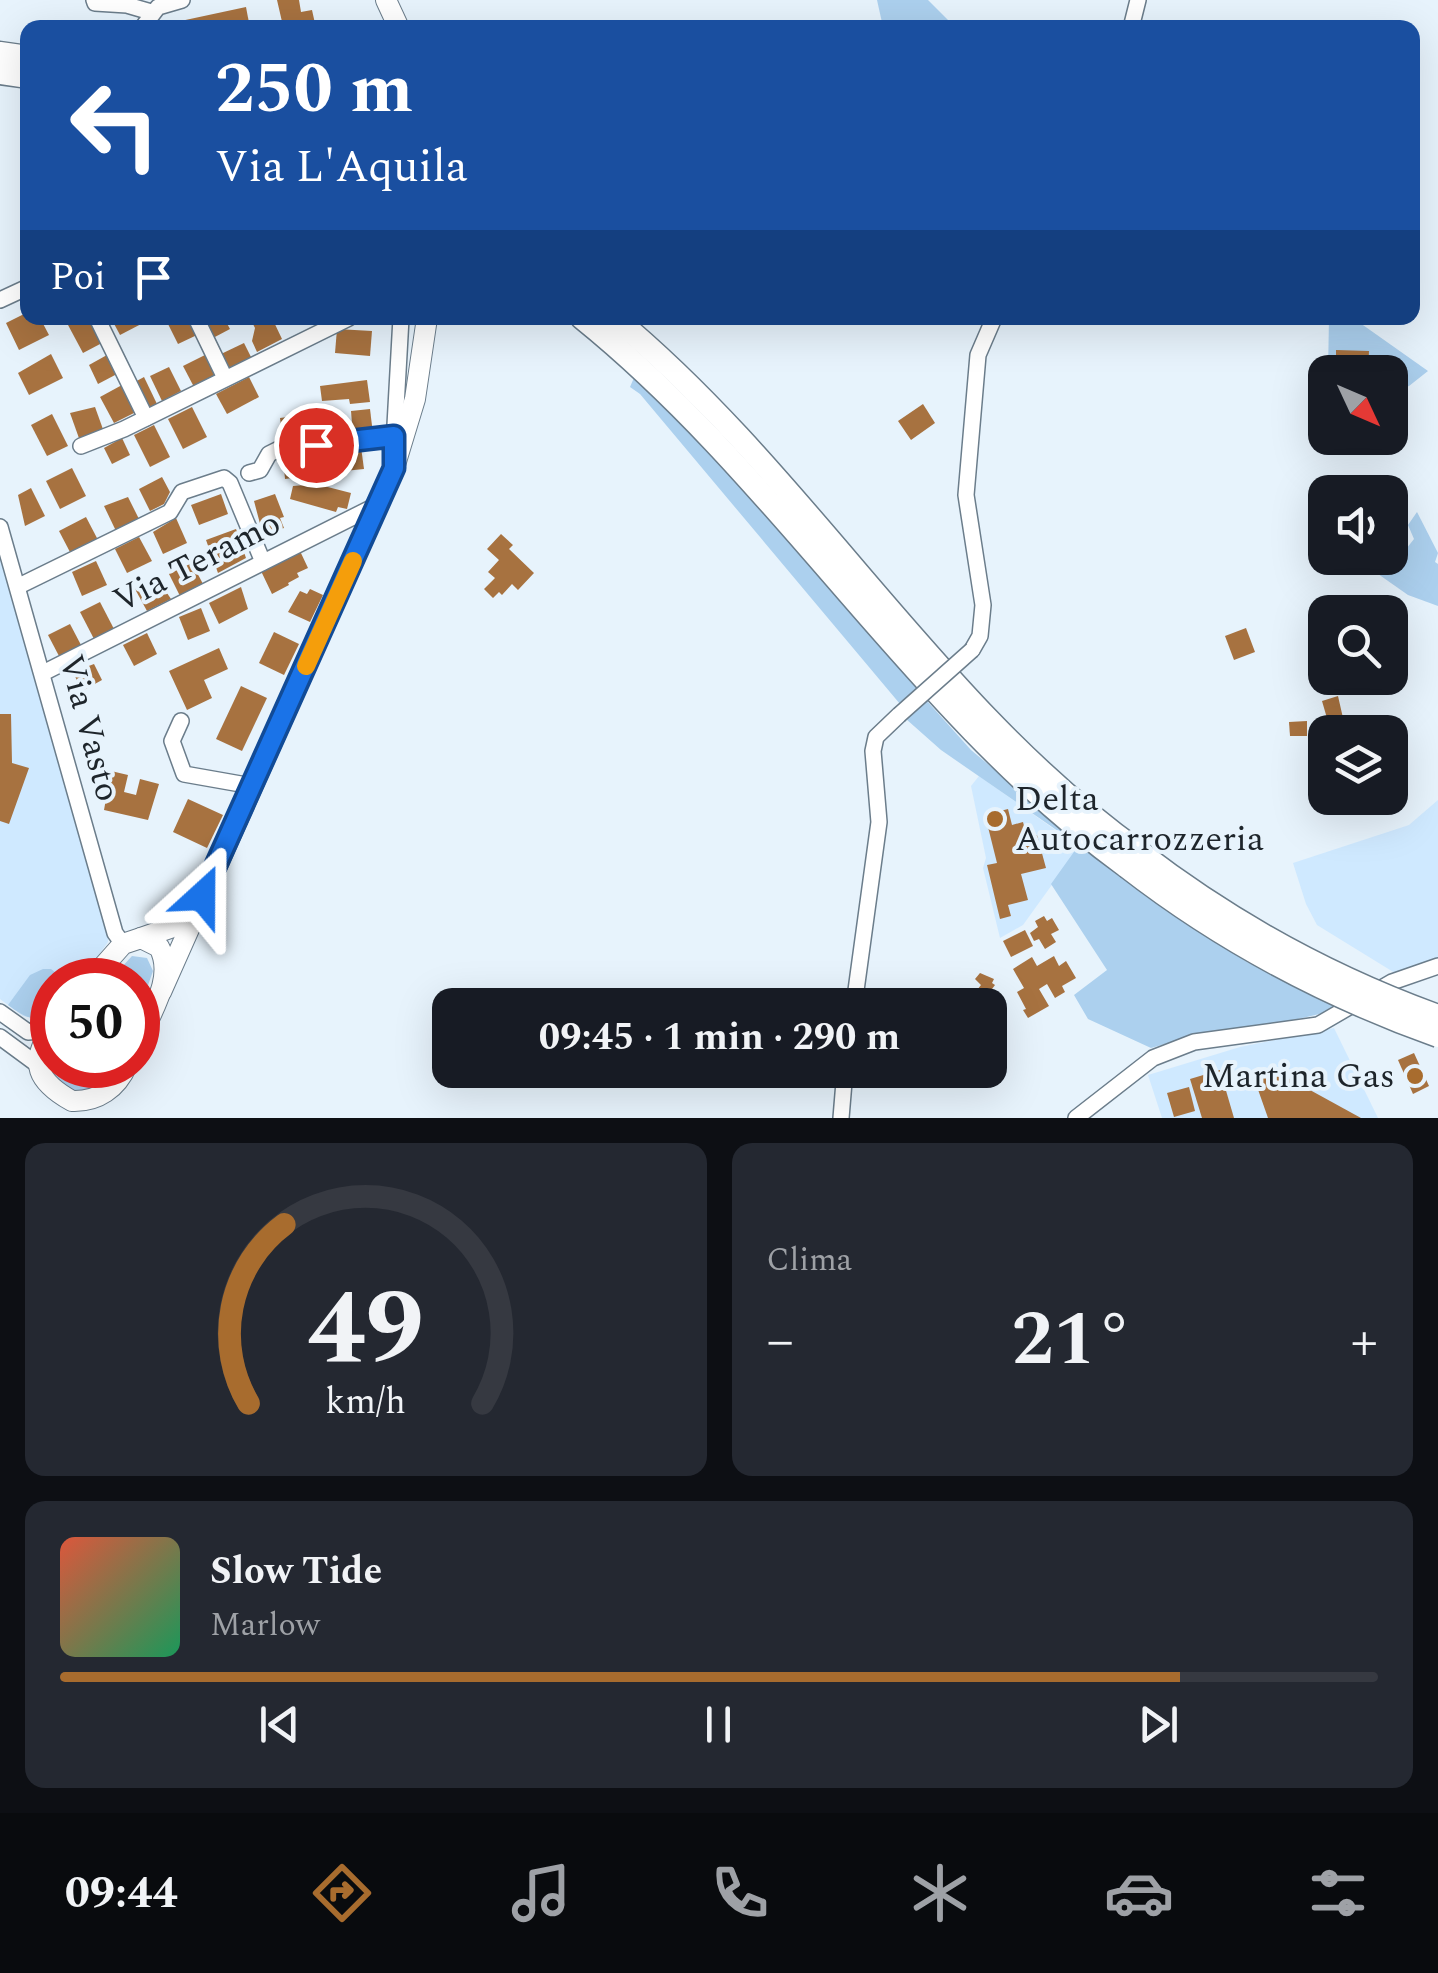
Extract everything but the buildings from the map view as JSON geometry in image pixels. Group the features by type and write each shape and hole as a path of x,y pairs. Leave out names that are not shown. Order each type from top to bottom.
{"highway":[{"path":"590,325 702,427 974,734 1071,825 1280,945 1345,978 1438,1016"},
{"path":"622,325 688,384 746,446 988,720 1194,915 1254,953 1338,996 1438,1036"}],"main road":[{"path":"161,992 394,468 415,400 426,325"},
{"path":"114,958 132,941 181,921 202,896"},
{"path":"132,941 150,941 162,952 161,992"},
{"path":"52,1089 78,1101 95,1098 106,1088"},
{"path":"99,1118 115,1088"},
{"path":"52,1089 76,1118"}],"street":[{"path":"94,0 151,12"},
{"path":"146,20 151,12 182,0"},
{"path":"100,325 146,418"},
{"path":"199,325 225,378"},
{"path":"81,446 335,325"},
{"path":"394,468 401,325"},
{"path":"856,988 879,822 873,751 876,737 972,650 980,636 983,605 966,495 978,355 991,325"},
{"path":"249,473 260,470 269,454 277,450 394,436"},
{"path":"19,586 170,512 182,492 224,478 230,482 263,562"},
{"name":"Via Teramo","path":"43,674 379,504"},
{"name":"Via Vasto","path":"0,526 115,933 132,941"},
{"path":"181,720 172,741 184,774 252,786"},
{"path":"1076,1118 1153,1058 1194,1042 1318,1025 1392,982 1438,966"},
{"path":"0,1012 30,1032"},
{"path":"0,1037 30,1059"},
{"path":"841,1118 844,1088"}],"shaded area":[{"path":"877,0 928,0 948,20 881,20"},
{"path":"1329,325 1363,325 1405,355 1328,355"},
{"path":"1408,357 1428,371 1408,386"},
{"path":"636,373 741,480 917,689 900,704 640,394 630,387"},
{"path":"1417,512 1438,553 1438,606 1408,595 1380,575 1408,575 1408,547 1414,539 1408,525"},
{"path":"0,541 108,942 97,958 30,958 30,1017 0,999"},
{"path":"927,701 971,750 1147,897 1247,962 1340,1008 1151,1048 1088,1019 1074,995 1107,970 1051,884 1076,849 1068,838 941,750 906,719"},
{"path":"979,776 1068,839 1077,850 1023,925 1000,938 983,868 986,858 971,786"},
{"path":"1438,800 1438,958 1395,973 1317,925 1293,863 1409,825"},
{"path":"30,975 30,1017 8,1005"},
{"path":"1334,1028 1378,1118 1162,1118 1148,1075 1240,1047"},
{"path":"68,1088 97,1088 80,1096"}],"slow traffic":[{"path":"306,666 353,561"}],"place":[{"name":"Delta Autocarrozzeria","path":"995,819"},
{"name":"Martina Gas","path":"1415,1076"}],"route":[{"path":"202,896 394,468 394,436 316,445"}]}
